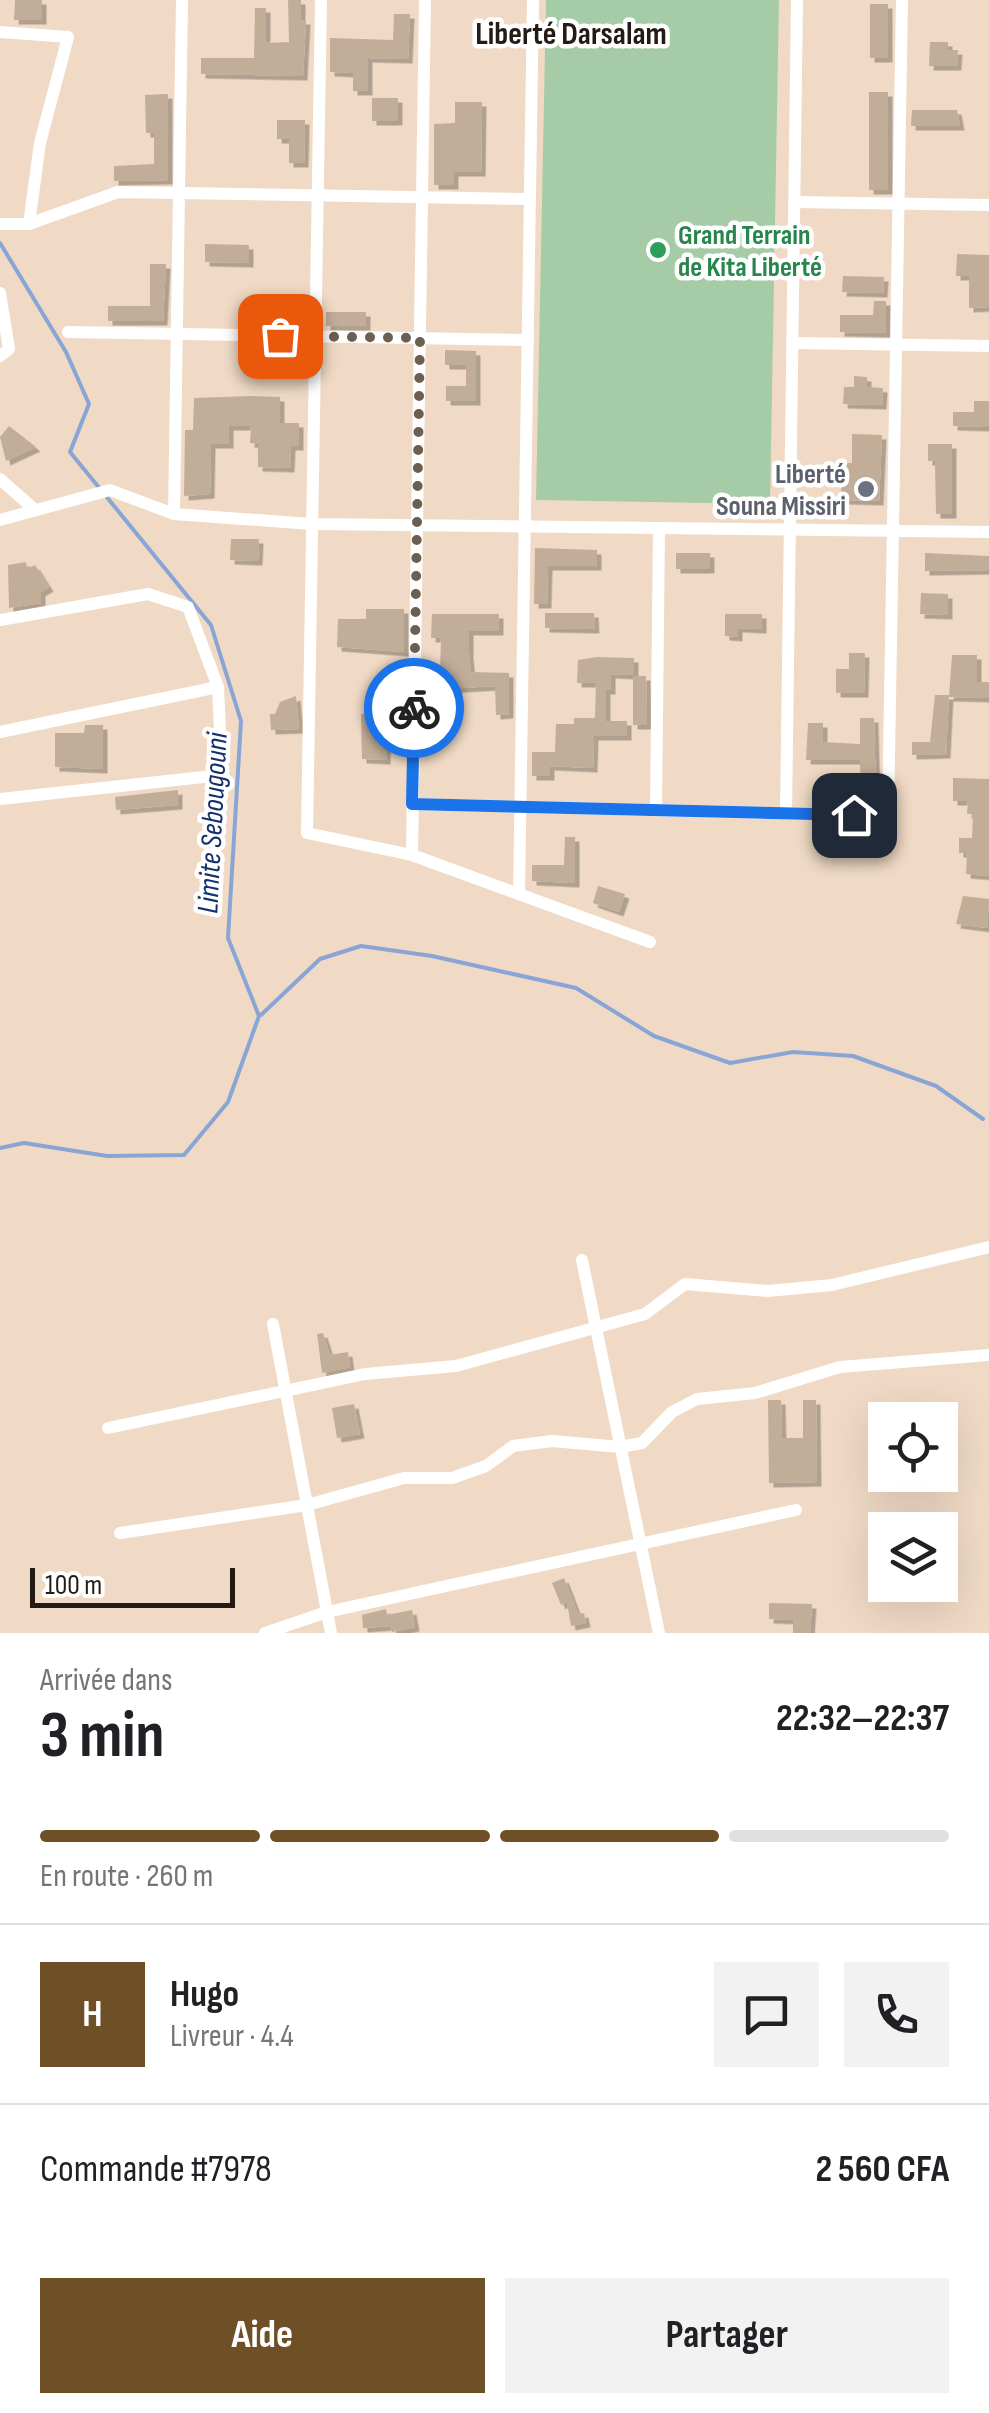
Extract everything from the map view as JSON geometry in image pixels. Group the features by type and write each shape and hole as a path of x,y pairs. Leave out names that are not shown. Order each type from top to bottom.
{"street":[{"path":"174,514 182,0"},
{"path":"320,0 308,833 412,855 650,942"},
{"path":"412,855 425,0"},
{"path":"519,894 533,0"},
{"path":"786,813 797,0"},
{"path":"412,804 888,816 902,0"},
{"path":"0,32 68,37 40,143 29,224"},
{"path":"0,224 29,224 118,192 530,199"},
{"path":"794,202 989,205"},
{"path":"0,293 9,349 0,356"},
{"path":"68,332 528,340"},
{"path":"792,343 989,346"},
{"path":"0,479 34,509"},
{"path":"0,520 110,490 174,514 312,524 989,532"},
{"path":"656,810 659,528"},
{"path":"0,620 148,594 188,607 218,687 222,775 0,799"},
{"path":"0,732 218,687"},
{"path":"108,1428 364,1374 456,1366 645,1314 685,1284 768,1291 832,1285 989,1247"},
{"path":"582,1260 659,1633"},
{"path":"273,1324 331,1633"},
{"path":"120,1534 307,1506 404,1478 452,1478 486,1466 513,1446 552,1441 620,1447 642,1443 672,1412 697,1399 755,1392 840,1366 989,1355"},
{"path":"264,1633 326,1612 796,1510"}],"green space":[{"name":"Grand Terrain de Kita Liberté","path":"546,0 779,0 770,504 536,500"}],"building":[{"path":"15,0 42,0 42,20 14,20"},
{"path":"288,0 301,0 301,20 306,20 303,76 201,74 201,58 254,58 255,8 266,8 266,43 289,42"},
{"path":"870,4 888,4 888,58 870,58"},
{"path":"394,14 410,14 408,59 368,58 368,91 353,91 353,73 330,72 330,38 393,40"},
{"path":"930,42 948,42 948,50 958,50 957,66 929,66"},
{"path":"869,92 888,92 888,190 869,190"},
{"path":"168,94 168,180 114,181 114,166 154,164 154,133 146,133 145,95"},
{"path":"372,98 398,98 398,121 372,121"},
{"path":"455,102 482,102 481,172 454,172 454,185 434,185 434,124 455,123"},
{"path":"912,110 957,110 960,126 911,126"},
{"path":"277,120 305,120 304,163 289,163 289,139 277,139"},
{"path":"205,244 249,245 249,263 205,262"},
{"path":"957,254 989,255 989,307 969,308 969,276 956,276"},
{"path":"150,264 166,264 163,321 108,321 108,306 150,306"},
{"path":"843,276 884,277 883,293 842,292"},
{"path":"874,301 886,301 886,333 840,332 840,315 873,315"},
{"path":"291,305 291,323 261,323 261,306"},
{"path":"326,312 366,312 366,326 326,326"},
{"path":"445,350 476,351 476,401 446,401 446,386 466,386 466,365 445,365"},
{"path":"854,376 867,377 867,387 883,388 882,405 843,404 844,387 854,387"},
{"path":"280,397 280,423 299,423 299,446 291,446 290,468 258,467 258,444 250,443 251,426 229,426 229,444 211,444 210,494 184,496 185,430 193,430 194,398"},
{"path":"974,401 989,401 989,427 953,426 953,412 974,412"},
{"path":"9,426 36,447 6,461 0,437"},
{"path":"852,434 882,435 879,501 841,500 842,463 852,463"},
{"path":"928,444 952,444 952,514 936,514 935,461 928,461"},
{"path":"231,539 259,539 258,561 230,560"},
{"path":"535,548 597,550 597,566 548,566 547,604 534,604"},
{"path":"676,553 710,553 710,569 676,569"},
{"path":"925,553 989,556 989,570 925,571"},
{"path":"26,562 27,569 35,565 49,587 41,592 41,603 9,608 8,565"},
{"path":"921,593 948,594 948,615 920,614"},
{"path":"366,609 404,609 404,652 337,647 338,619 366,619"},
{"path":"545,613 594,613 595,629 545,628"},
{"path":"432,614 499,614 499,631 469,631 469,654 471,672 509,673 509,714 496,715 495,686 427,690 427,672 440,673 441,638 431,638"},
{"path":"725,614 762,614 762,629 738,628 738,637 725,636"},
{"path":"849,653 865,653 864,693 836,693 836,669 849,669"},
{"path":"952,655 977,655 977,682 989,682 989,698 949,697"},
{"path":"634,658 634,675 611,674 611,690 606,690 606,721 627,721 627,736 594,736 593,768 550,766 550,776 532,776 532,752 555,752 556,724 574,724 574,718 595,718 596,683 577,683 578,660"},
{"path":"633,676 646,676 647,725 633,725"},
{"path":"935,695 949,695 946,754 912,755 912,742 930,742"},
{"path":"296,696 299,729 271,730 270,714 275,714 280,702"},
{"path":"361,714 402,716 402,732 387,732 386,760 362,759"},
{"path":"860,718 874,718 876,796 861,797 860,760 806,760 808,723 823,723 823,742 860,744"},
{"path":"85,725 103,725 103,769 55,767 55,733 84,733"},
{"path":"953,778 989,779 989,876 966,874 967,853 959,853 959,838 972,838 973,814 967,814 968,801 953,801"},
{"path":"178,790 178,805 116,810 115,797"},
{"path":"565,837 575,837 575,883 532,881 532,865 564,865"},
{"path":"598,886 625,894 619,912 593,903"},
{"path":"963,896 989,899 987,928 956,924"},
{"path":"323,1333 330,1355 348,1352 350,1367 322,1373 317,1334"},
{"path":"768,1400 781,1400 782,1438 803,1438 803,1400 816,1400 817,1482 769,1483"},
{"path":"354,1404 360,1434 337,1438 332,1408"},
{"path":"564,1578 578,1614 584,1613 586,1623 571,1626 567,1602 561,1605 552,1583"},
{"path":"769,1603 812,1604 810,1633 793,1633 793,1620 769,1619"},
{"path":"386,1609 387,1615 412,1610 415,1627 392,1632 391,1626 363,1628 362,1615"}],"waterway":[{"name":"Limite Sebougouni","path":"0,243 66,352 89,404 70,452 211,625 241,721 228,938 259,1016 228,1102 184,1155 107,1156 24,1143 0,1148"},
{"path":"261,1015 320,959 361,946 432,956 576,988 654,1036 730,1063 793,1052 853,1056 936,1086 983,1119"}],"way so far":[{"path":"280,336 420,338 414,708"}],"place":[{"name":"Grand Terrain de Kita Liberté","path":"658,250"},
{"name":"Liberté Souna Missiri","path":"866,489"}],"district":[{"name":"Liberté Darsalam","path":"571,33"}],"route":[{"path":"414,708 412,804 854,815"}]}
